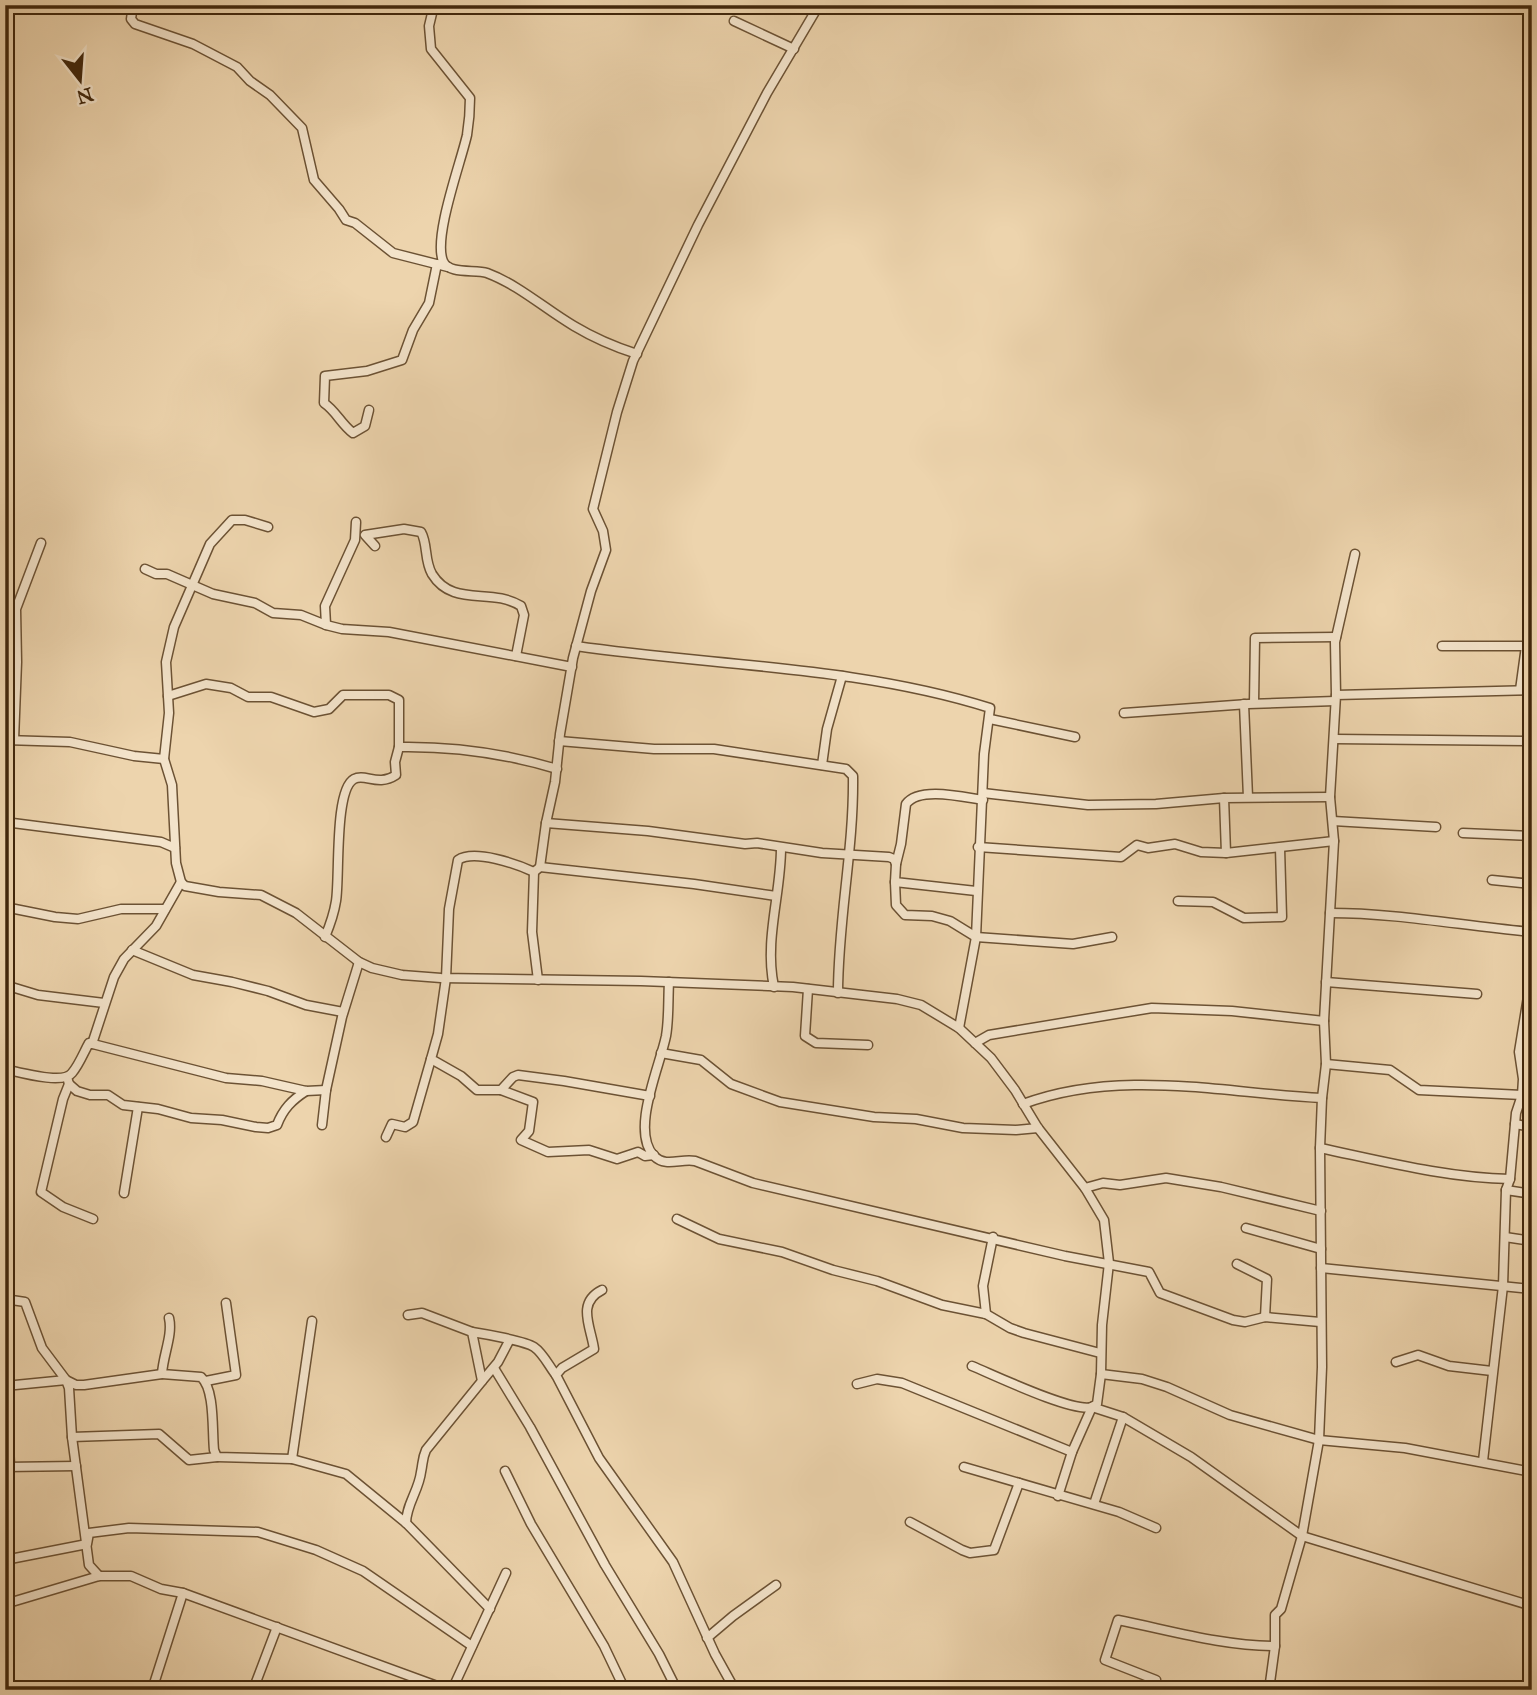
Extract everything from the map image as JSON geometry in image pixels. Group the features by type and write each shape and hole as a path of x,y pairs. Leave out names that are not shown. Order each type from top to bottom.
{"street":[{"path":"133,5 131,19 135,24 193,44 237,67 250,81 270,95 302,128 314,180 346,220 355,223 393,253 447,267 485,272 540,302 575,327 612,346 637,354"},
{"path":"433,5 429,26 431,49 470,98 467,136 446,209 443,261 447,267"},
{"path":"538,981 532,932 537,870 552,802 559,741 576,646 606,550 603,531 593,509 617,412 637,354 709,204 767,93 819,5"},
{"path":"734,21 794,49"},
{"path":"369,411 365,426 353,433 345,427 335,410 324,403 325,376 367,371 378,365 402,360 413,330 429,303 437,264"},
{"path":"268,527 245,520 232,520 210,544 174,627 166,662 169,713 164,759 172,785 175,848 181,882 197,889 261,895 296,913 359,962 402,975 538,981 669,982 808,989 897,999 921,1005 959,1028 991,1058 1038,1128 1085,1188 1104,1220 1109,1263 1097,1404 1092,1407 1072,1452 1058,1496"},
{"path":"326,625 325,606 355,540 356,522"},
{"path":"375,547 365,535 404,529 421,532 426,561 444,587 457,594 511,601 521,607 524,615 516,656"},
{"path":"41,543 16,609 17,662 10,740 70,741 134,756 164,759"},
{"path":"1269,1690 1275,1646 1275,1615 1281,1609 1302,1536 1319,1440 1322,1367 1320,1148 1326,1064 1324,1021 1334,841 1330,797 1335,739 1336,637 1355,554"},
{"path":"145,569 213,594 256,603 273,613 301,615 342,629 389,632 572,667"},
{"path":"1254,703 1255,638 1336,637"},
{"path":"576,646 654,657 842,676 910,688 990,708 978,847 976,937 959,1028"},
{"path":"1442,646 1529,646 1520,690"},
{"path":"822,765 827,729 842,676"},
{"path":"168,696 206,684 231,688 248,696 271,697 314,712 329,709 343,695 389,695 399,700 396,775 380,781 353,779 344,790 340,815 337,900 325,937"},
{"path":"1124,713 1335,698 1532,690"},
{"path":"1244,704 1248,797"},
{"path":"990,719 1074,737"},
{"path":"1335,739 1532,741"},
{"path":"559,741 654,749 714,749 846,769 853,776 850,855 841,916 838,993"},
{"path":"399,747 465,748 522,758 556,768"},
{"path":"1112,937 1073,944 976,937 950,921 932,916 905,915 896,905 895,882 906,804 910,798 925,794 1088,804 1156,804 1248,797 1330,797"},
{"path":"1224,798 1226,853"},
{"path":"1333,821 1436,827"},
{"path":"5,822 161,842 175,848"},
{"path":"546,823 648,831 781,848 889,857 894,859 896,864"},
{"path":"1463,833 1532,836"},
{"path":"978,847 1121,857 1137,845 1148,848 1175,844 1200,852 1226,853 1334,841"},
{"path":"774,987 771,934 781,871 781,848"},
{"path":"1178,901 1213,902 1244,918 1282,917 1280,849"},
{"path":"386,1137 392,1124 405,1127 412,1122 438,1034 446,978 449,909 458,860 467,856 501,859 537,870 694,884 776,896"},
{"path":"1492,880 1532,884"},
{"path":"92,1044 114,976 132,950 156,926 181,882"},
{"path":"895,882 976,891"},
{"path":"5,907 78,919 121,909 165,909"},
{"path":"1330,913 1388,914 1464,926 1532,932"},
{"path":"132,950 193,975 232,982 306,1005 343,1012"},
{"path":"323,1125 326,1090 343,1012 359,962"},
{"path":"1483,1461 1503,1286 1506,1189 1510,1178 1516,1113 1527,1080 1519,1052 1532,972"},
{"path":"669,982 666,1034 645,1122 648,1145 662,1161 695,1161 754,1183 1149,1272 1160,1293 1233,1320 1245,1322 1265,1317 1320,1322"},
{"path":"1326,982 1477,994"},
{"path":"5,985 38,995 104,1003"},
{"path":"808,989 805,1036 817,1043 869,1045"},
{"path":"975,1042 989,1035 1152,1008 1324,1021"},
{"path":"93,1219 63,1207 41,1192 68,1081 89,1043 226,1078 262,1081 306,1091 326,1090"},
{"path":"662,1053 701,1060 731,1084 780,1101 963,1128 1038,1128"},
{"path":"431,1059 461,1076 477,1090 501,1090 533,1102 529,1130 521,1140 548,1152 589,1150 617,1159 638,1152 645,1156 654,1155"},
{"path":"1326,1064 1390,1070 1419,1090 1522,1095"},
{"path":"5,1069 68,1081 78,1091 90,1095 108,1094 123,1105 158,1109 191,1118 268,1128 277,1125 281,1114 293,1100 306,1091"},
{"path":"501,1090 513,1077 522,1076 650,1097"},
{"path":"1023,1104 1076,1089 1148,1083 1322,1098"},
{"path":"124,1193 138,1107"},
{"path":"1516,1124 1532,1127"},
{"path":"1320,1148 1475,1177 1510,1178"},
{"path":"1085,1188 1166,1178 1221,1187 1321,1211"},
{"path":"1506,1189 1532,1194"},
{"path":"677,1219 719,1238 782,1252 833,1270 877,1280 942,1305 986,1314 1010,1328 1100,1353"},
{"path":"1246,1228 1321,1249"},
{"path":"986,1314 983,1286 993,1237"},
{"path":"1505,1237 1532,1241"},
{"path":"1237,1264 1266,1279 1265,1317"},
{"path":"1321,1268 1532,1289"},
{"path":"555,1375 594,1349 586,1317 588,1304 595,1293 602,1290"},
{"path":"5,1299 25,1302 42,1348 69,1388 72,1437 89,1565 99,1576"},
{"path":"206,1381 236,1375 226,1303"},
{"path":"408,1315 422,1313 472,1332 524,1342 537,1348 555,1375 598,1458 673,1562 707,1638 735,1690"},
{"path":"162,1374 163,1357 171,1328 169,1318"},
{"path":"292,1459 312,1321"},
{"path":"472,1332 482,1381"},
{"path":"406,1523 406,1515 421,1473 421,1460 426,1450 494,1368 509,1341"},
{"path":"1396,1362 1418,1355 1448,1366 1492,1371"},
{"path":"972,1366 1082,1408 1092,1407 1123,1417 1191,1457 1302,1536 1532,1606"},
{"path":"494,1368 530,1427 677,1690"},
{"path":"76,1465 8,1467 5,1386 66,1380 83,1385 162,1374 201,1377 206,1381 209,1392 214,1450 217,1457"},
{"path":"1101,1374 1142,1379 1230,1415 1319,1440 1405,1448 1532,1472"},
{"path":"857,1384 877,1379 902,1383 1072,1452"},
{"path":"1094,1504 1123,1417"},
{"path":"72,1437 159,1434 189,1460 217,1457 292,1459 346,1474 406,1523 489,1609"},
{"path":"964,1467 1058,1496 1094,1504 1156,1528"},
{"path":"505,1471 562,1577 604,1646 625,1690"},
{"path":"910,1522 970,1553 994,1550 1019,1483"},
{"path":"87,1544 89,1532 129,1528 258,1532 316,1550 363,1571 472,1646"},
{"path":"5,1560 87,1544"},
{"path":"5,1604 99,1576 131,1576 161,1590 183,1593 450,1690 506,1573"},
{"path":"707,1638 776,1585"},
{"path":"152,1690 183,1593"},
{"path":"1156,1680 1105,1660 1118,1620 1200,1637 1275,1646"},
{"path":"253,1690 277,1627"}]}
